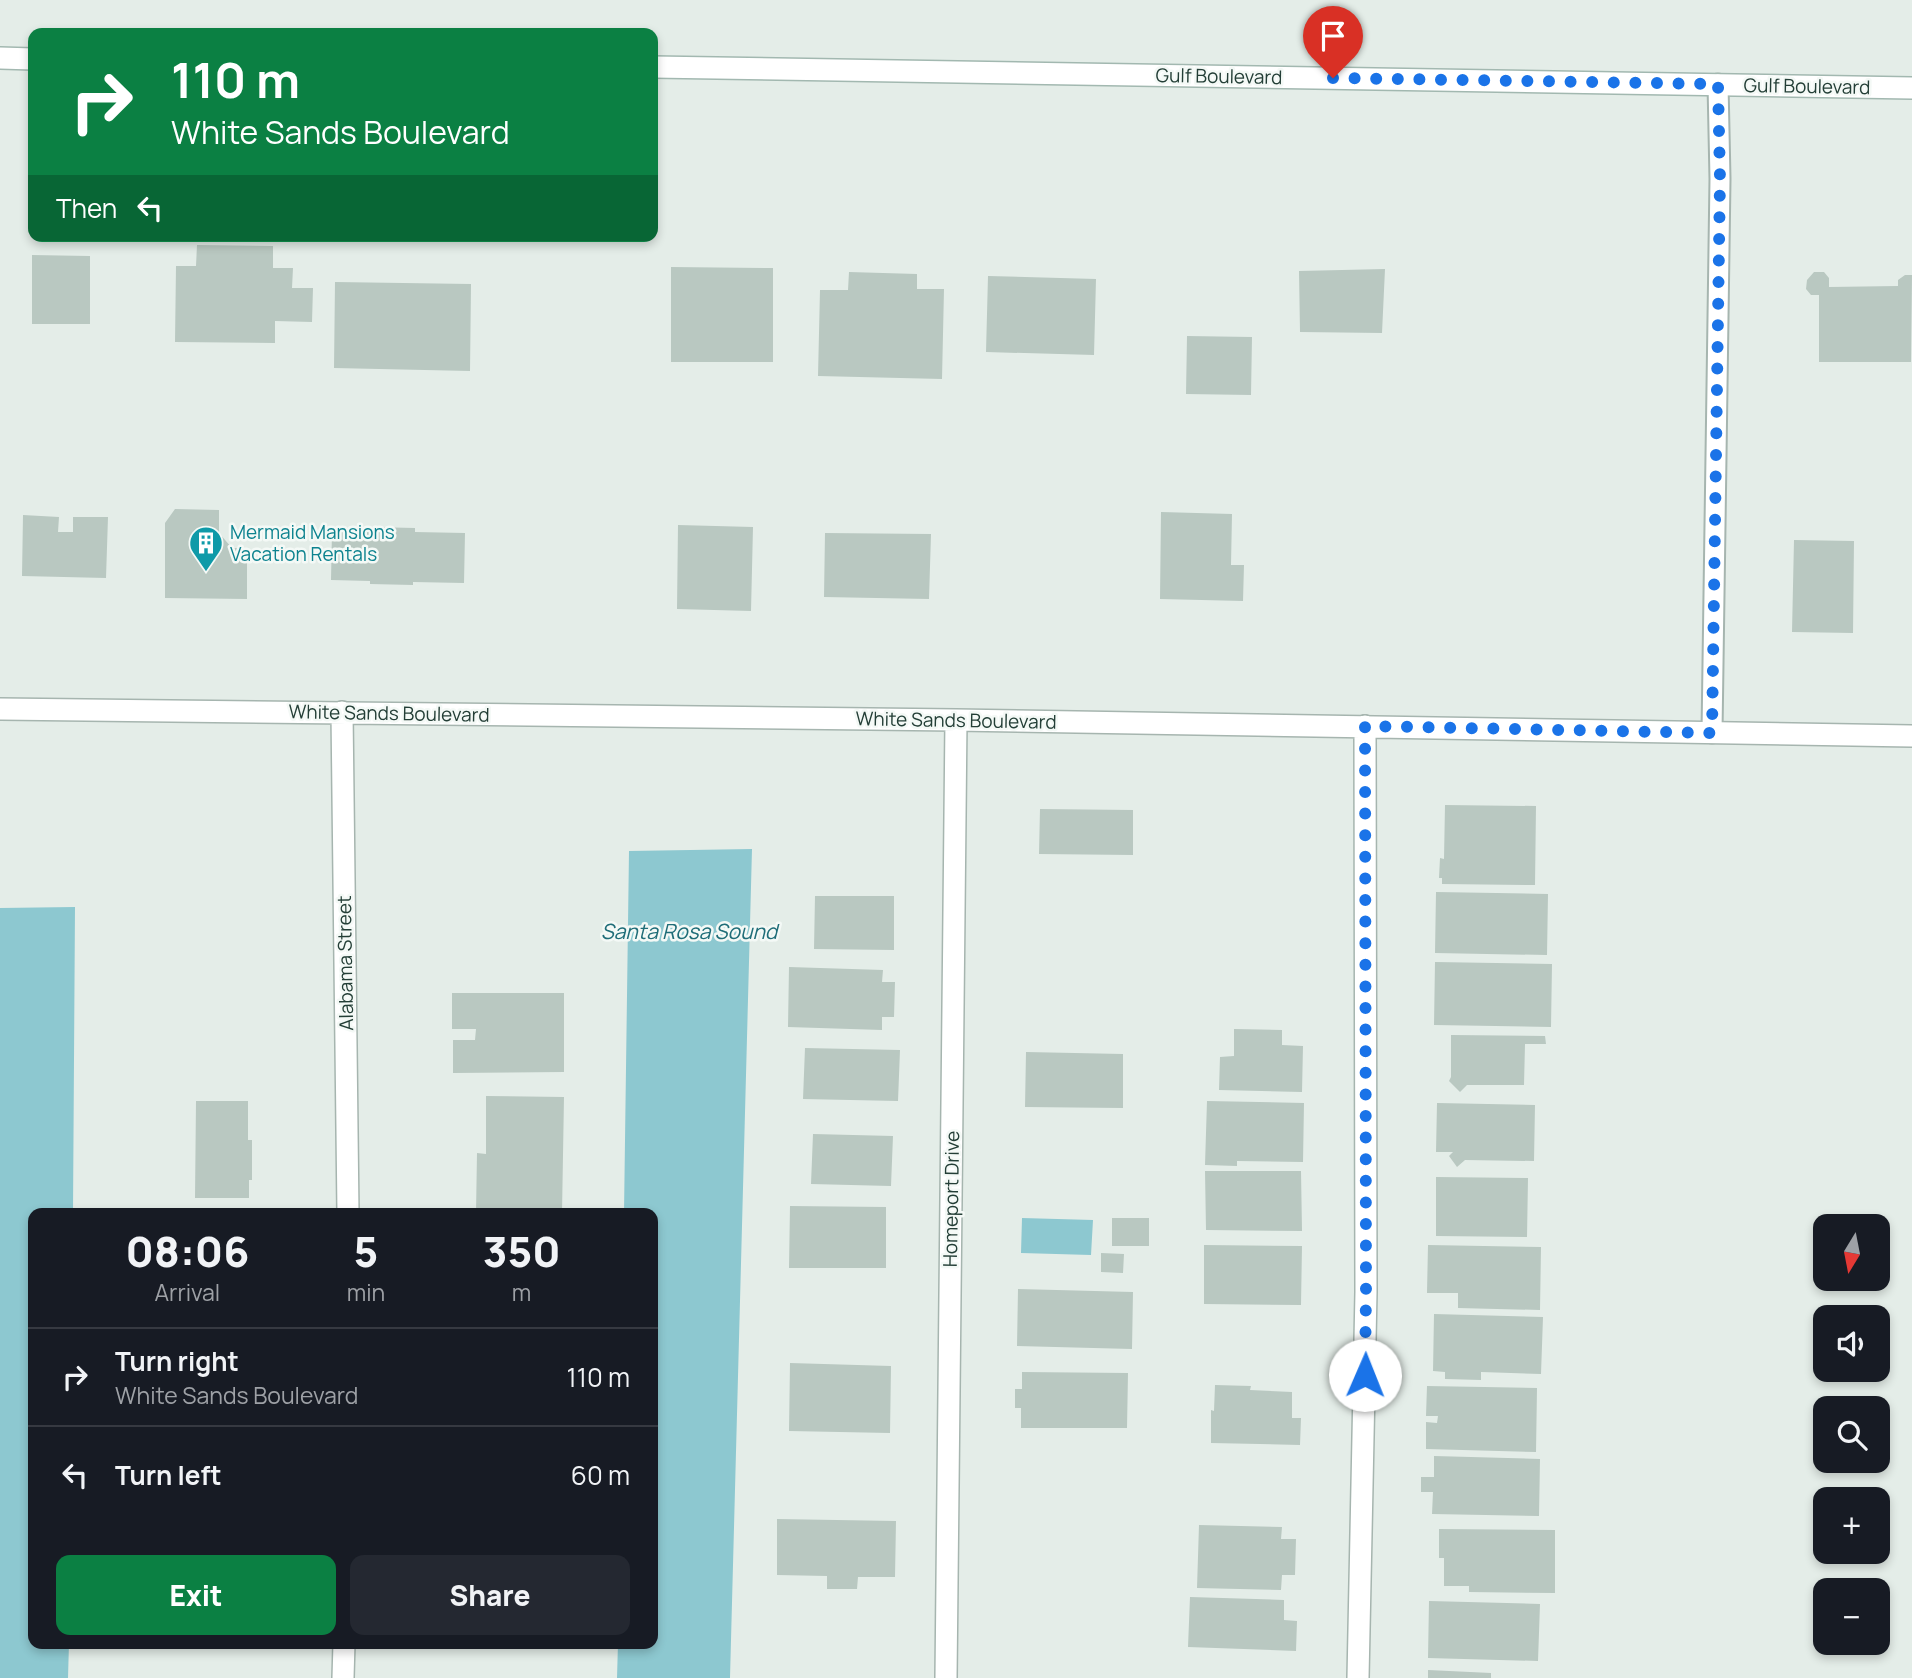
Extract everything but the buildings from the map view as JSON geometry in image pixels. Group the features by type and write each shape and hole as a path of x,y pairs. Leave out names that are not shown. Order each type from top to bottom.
{"street":[{"path":"0,58 28,59"},
{"name":"Gulf Boulevard","path":"658,67 1912,88"},
{"name":"White Sands Boulevard","path":"0,709 956,720 1912,736"},
{"name":"Alabama Street","path":"342,712 348,1208"},
{"name":"Homeport Drive","path":"946,1678 956,720"},
{"path":"1358,1678 1366,1292 1365,726"},
{"path":"343,1678 344,1649"}],"lane":[{"path":"1712,733 1720,179 1718,84"}],"water":[{"name":"Santa Rosa Sound","path":"752,849 730,1678 617,1678 618,1649 658,1649 658,1208 624,1208 629,851"},
{"path":"75,907 73,1208 28,1208 28,1649 69,1649 68,1678 0,1678 0,908"},
{"path":"1022,1218 1093,1220 1091,1255 1021,1253"}],"place":[{"name":"Mermaid Mansions Vacation Rentals","path":"206,573"}],"route":[{"path":"1333,78 1718,84 1720,179 1712,733 1365,726 1365,1375"}]}
